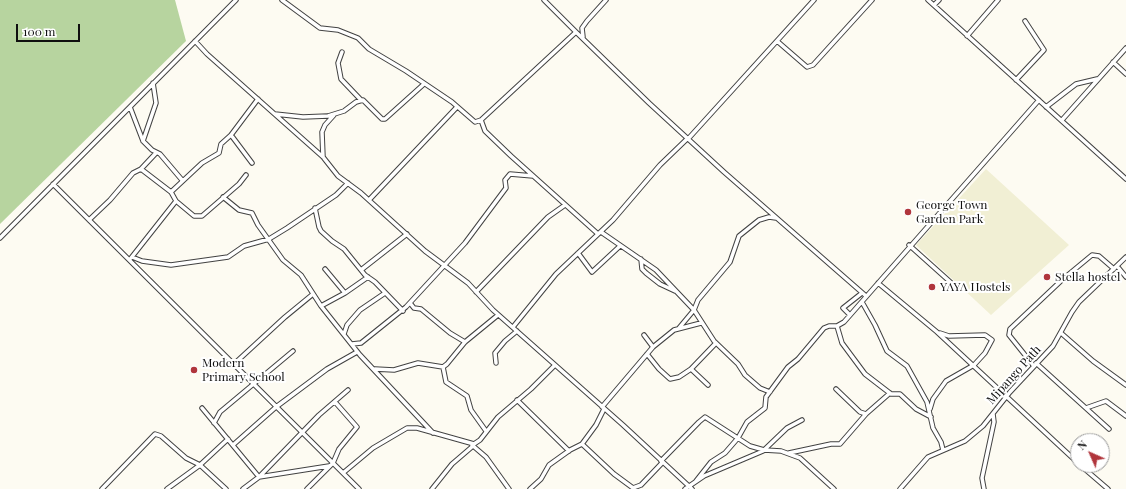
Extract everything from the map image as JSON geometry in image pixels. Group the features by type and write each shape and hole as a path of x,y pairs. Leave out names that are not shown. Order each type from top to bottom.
{"street":[{"path":"0,238 236,0"},
{"path":"282,0 320,28 338,30 358,38 369,49 406,71 457,107 473,121 481,120 576,32"},
{"path":"544,0 688,139 864,295"},
{"path":"583,36 582,28 606,0"},
{"path":"513,327 556,274 600,233 660,165 688,139 814,0"},
{"path":"776,41 807,67 813,65 872,0"},
{"path":"928,0 1126,179"},
{"path":"934,5 939,0"},
{"path":"967,36 998,0"},
{"path":"1016,80 1044,50 1025,21"},
{"path":"195,41 207,54 323,157 338,176 369,200 444,266 468,283 498,314 692,489"},
{"path":"1062,120 1126,48"},
{"path":"342,52 338,63 341,79 382,119 385,119 424,84"},
{"path":"1113,62 1126,74"},
{"path":"1046,106 1076,84 1098,80"},
{"path":"143,141 156,103 153,83"},
{"path":"171,192 182,180 219,153 221,144 231,134 258,99"},
{"path":"274,114 306,117 334,115 344,111 361,100"},
{"path":"849,314 842,308 864,295 878,283 1039,100"},
{"path":"130,107 143,141 156,153 160,154 182,180"},
{"path":"369,200 457,107"},
{"path":"323,157 322,132 325,125 334,115"},
{"path":"481,120 485,131 565,205 600,233 648,263 661,274 694,310 701,323 716,343 738,364 745,375 760,388 770,392"},
{"path":"231,134 252,163"},
{"path":"89,220 110,200 133,174 141,169 156,153"},
{"path":"141,169 171,192 176,200 194,216 202,216 239,184 246,175"},
{"path":"352,344 361,343 410,304 465,243 506,188 505,180 510,174 533,176"},
{"path":"132,256 142,261 171,265 228,257 248,245 269,239 336,195 348,183"},
{"path":"53,184 128,261 234,364 303,434 331,465 343,473 359,489"},
{"path":"224,197 239,210 252,213 258,225 283,260 301,275 321,306 357,352 433,432"},
{"path":"128,261 176,200"},
{"path":"476,292 548,217 565,205"},
{"path":"315,208 317,222 321,231 344,249 361,270 403,311"},
{"path":"530,489 541,478 549,465 582,444 596,425 603,408 647,354 653,347 679,328 694,310 698,300 730,262 739,236 763,219 777,218"},
{"path":"361,270 407,234"},
{"path":"578,253 592,272 620,246"},
{"path":"909,246 957,288"},
{"path":"1109,430 1035,364 1017,346 1009,335 1009,331 1058,284 1092,255 1099,256 1126,276"},
{"name":"Mipango Path","path":"900,489 928,457 969,438 993,414 1035,364 1053,346 1079,302 1126,257"},
{"path":"641,259 642,269 660,284 676,291"},
{"path":"642,269 648,263"},
{"path":"325,269 345,294"},
{"path":"321,306 345,294 368,277"},
{"path":"878,283 974,365 1070,455"},
{"path":"344,334 347,324 360,310 385,293"},
{"path":"234,364 285,317 313,294"},
{"path":"696,481 711,462 725,453 738,438 747,422 765,408 766,397 788,368 798,359 824,328 829,326 838,326 862,302 864,295"},
{"path":"862,302 887,351 908,366 930,409 933,428 941,442 943,450"},
{"path":"410,304 421,309 450,334 465,342"},
{"path":"374,369 394,370 418,363 443,367 465,342 498,314"},
{"path":"679,328 701,323"},
{"path":"838,326 842,343 865,374 890,393 900,394 916,409 931,417"},
{"path":"496,363 495,353 505,341 517,331"},
{"path":"930,409 933,399 946,381 974,365 985,353 991,338 985,335 949,336 937,332"},
{"path":"1061,333 1093,361 1126,385"},
{"path":"644,335 653,347"},
{"path":"647,354 659,369 670,378 679,376 690,369 716,343"},
{"path":"214,423 220,412 293,351"},
{"path":"233,445 276,407 327,369 357,352"},
{"path":"432,489 452,464 472,445 480,440 498,417 555,364"},
{"path":"443,367 446,382 467,396 471,410 486,431"},
{"path":"690,369 708,385"},
{"path":"836,389 860,412 866,414"},
{"path":"243,489 259,476 303,434 319,415 348,390"},
{"path":"788,453 831,444 840,444 866,414 890,393"},
{"path":"517,400 569,451"},
{"path":"1086,408 1106,401 1126,416"},
{"path":"307,489 331,465 339,448 357,427 335,402"},
{"path":"202,408 259,476"},
{"path":"984,489 982,478 994,422 993,414"},
{"path":"582,444 632,489 641,485 699,422 705,418 750,446 764,450 781,451 800,458 834,489"},
{"path":"685,489 696,481 764,450 787,428 802,420"},
{"path":"343,473 373,448 403,429 412,427 433,432 472,445 486,458 509,489"},
{"path":"102,489 155,434 161,436 186,458 200,465 226,489"},
{"path":"167,489 200,465 228,439"},
{"path":"259,476 331,465"},
{"path":"1089,473 1108,489"}],"shaded area":[{"path":"986,169 1069,245 991,315 916,245"}],"green space":[{"path":"0,0 175,0 186,41 0,224"}],"place":[{"name":"George Town Garden Park","path":"908,212"},
{"name":"Stella hostel","path":"1047,277"},
{"name":"YAYA Hostels","path":"932,287"},
{"name":"Modern Primary School","path":"194,370"}]}
